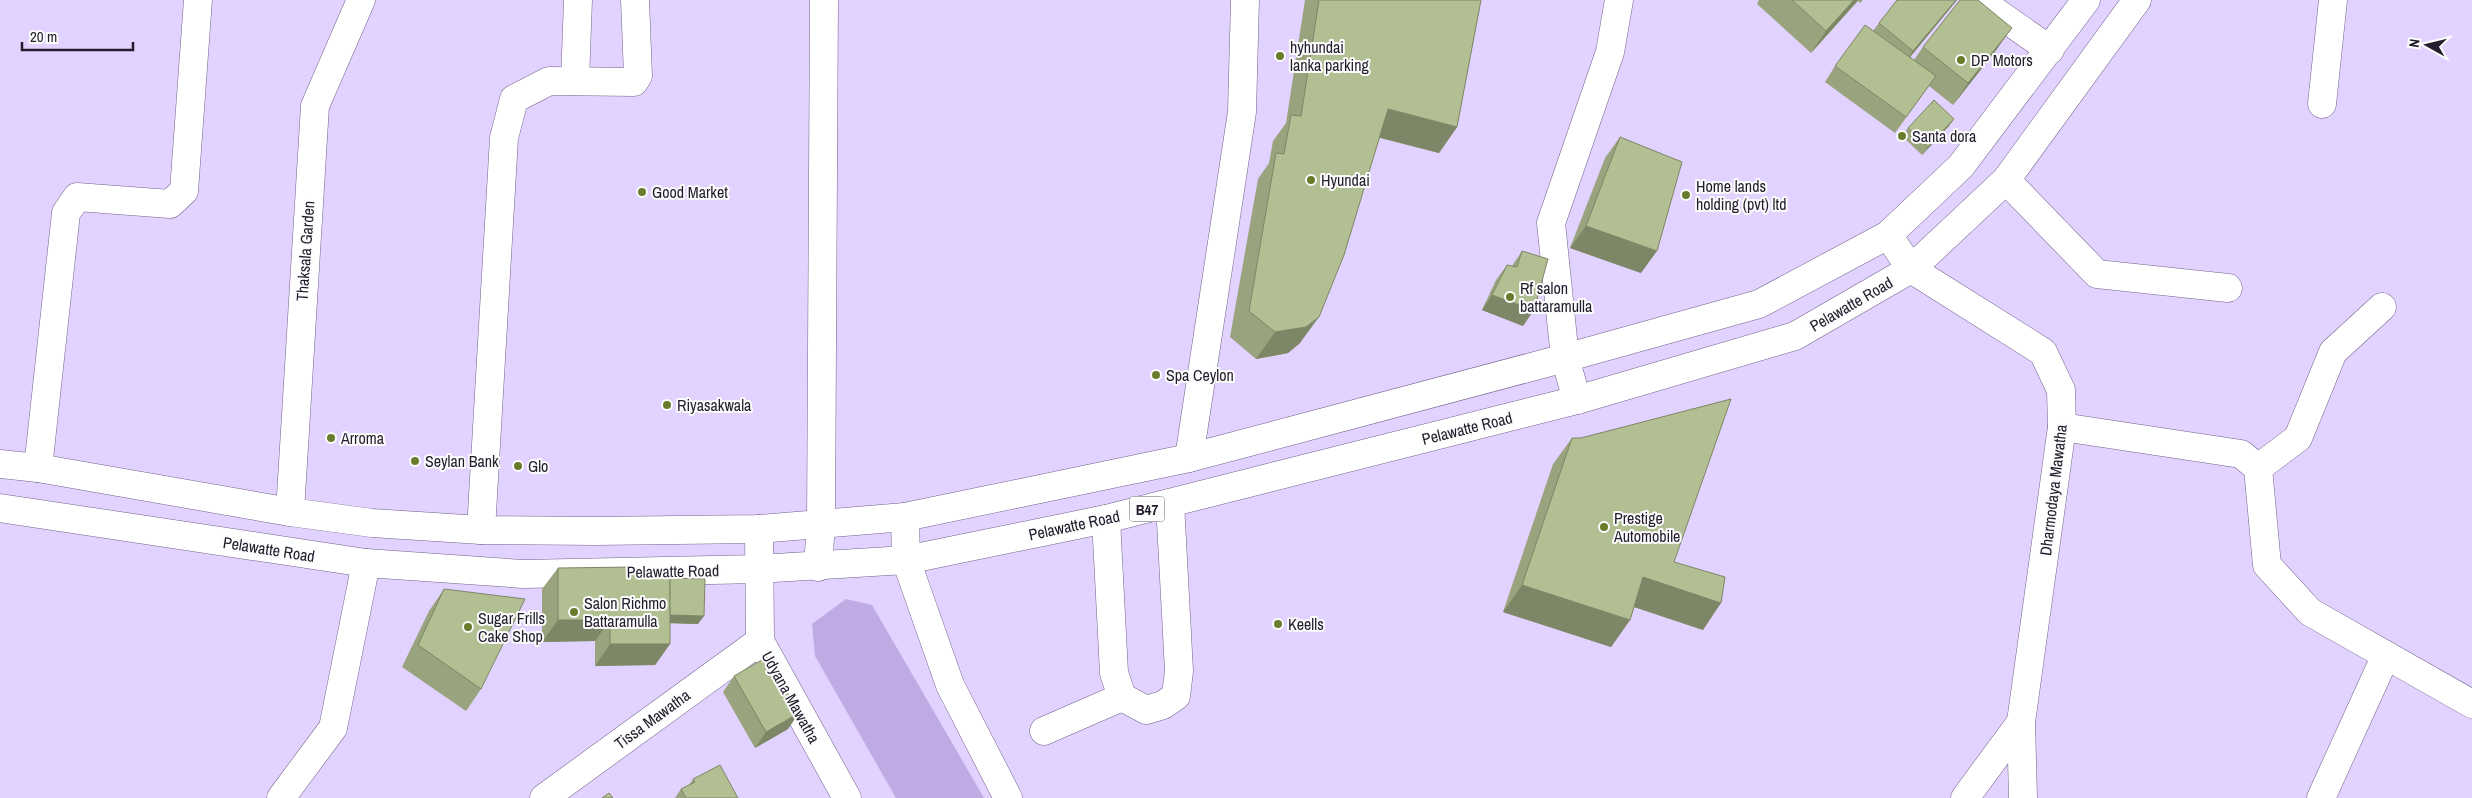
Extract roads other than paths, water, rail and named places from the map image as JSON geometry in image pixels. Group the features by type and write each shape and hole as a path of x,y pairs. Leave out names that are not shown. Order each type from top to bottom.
{"main road":[{"path":"38,468 66,212 77,197 170,204 184,190 198,0"},
{"name":"Thaksala Garden","path":"290,512 315,106 361,0"},
{"path":"575,81 578,0"},
{"path":"481,530 504,138 514,99 549,81 634,82 638,76 635,0"},
{"path":"818,567 821,523 824,0"},
{"path":"1189,458 1242,112 1245,0"},
{"path":"1577,400 1566,358 1551,223 1610,52 1619,0"},
{"path":"1980,0 2050,50"},
{"path":"0,464 38,468 290,512 372,523 481,530 759,529 905,517 1189,458 1566,358 1759,304 1888,236 1962,166 2086,0"},
{"name":"Pelawatte Road","path":"0,508 366,563 524,574 818,567 906,560 1106,519 1577,400 1795,336 1911,269 2006,180 2137,0"},
{"path":"2322,104 2333,0"},
{"path":"2006,180 2097,274 2228,288"},
{"name":"Dharmodaya Mawatha","path":"1888,236 1911,269 2043,352 2061,390 2062,427 2021,722 2023,798"},
{"path":"2258,468 2298,438 2333,352 2382,307"},
{"path":"2062,427 2240,454 2258,468 2267,565 2310,612 2472,704"},
{"path":"1106,519 1114,673 1122,697 1146,710 1162,705 1176,696 1178,671 1170,503"},
{"path":"905,517 906,560 950,685 1008,798"},
{"name":"Udyana Mawatha","path":"759,529 760,641 847,798"},
{"path":"281,798 332,728 366,563"},
{"name":"Tissa Mawatha","path":"544,798 760,641"},
{"path":"2321,798 2386,655"},
{"path":"1044,731 1122,697"},
{"path":"1965,798 2021,722"}],"place":[{"name":"hyhundai lanka parking","path":"1280,56"},
{"name":"DP Motors","path":"1961,60"},
{"name":"Santa dora","path":"1902,136"},
{"name":"Hyundai","path":"1311,180"},
{"name":"Good Market","path":"642,192"},
{"name":"Home lands holding (pvt) ltd","path":"1686,195"},
{"name":"Rf salon battaramulla","path":"1510,297"},
{"name":"Spa Ceylon","path":"1156,375"},
{"name":"Riyasakwala","path":"667,405"},
{"name":"Arroma","path":"331,438"},
{"name":"Seylan Bank","path":"415,461"},
{"name":"Glo","path":"518,466"},
{"name":"Prestige Automobile","path":"1604,527"},
{"name":"Salon Richmo Battaramulla","path":"574,612"},
{"name":"Keells","path":"1278,624"},
{"name":"Sugar Frills Cake Shop","path":"468,627"}]}
